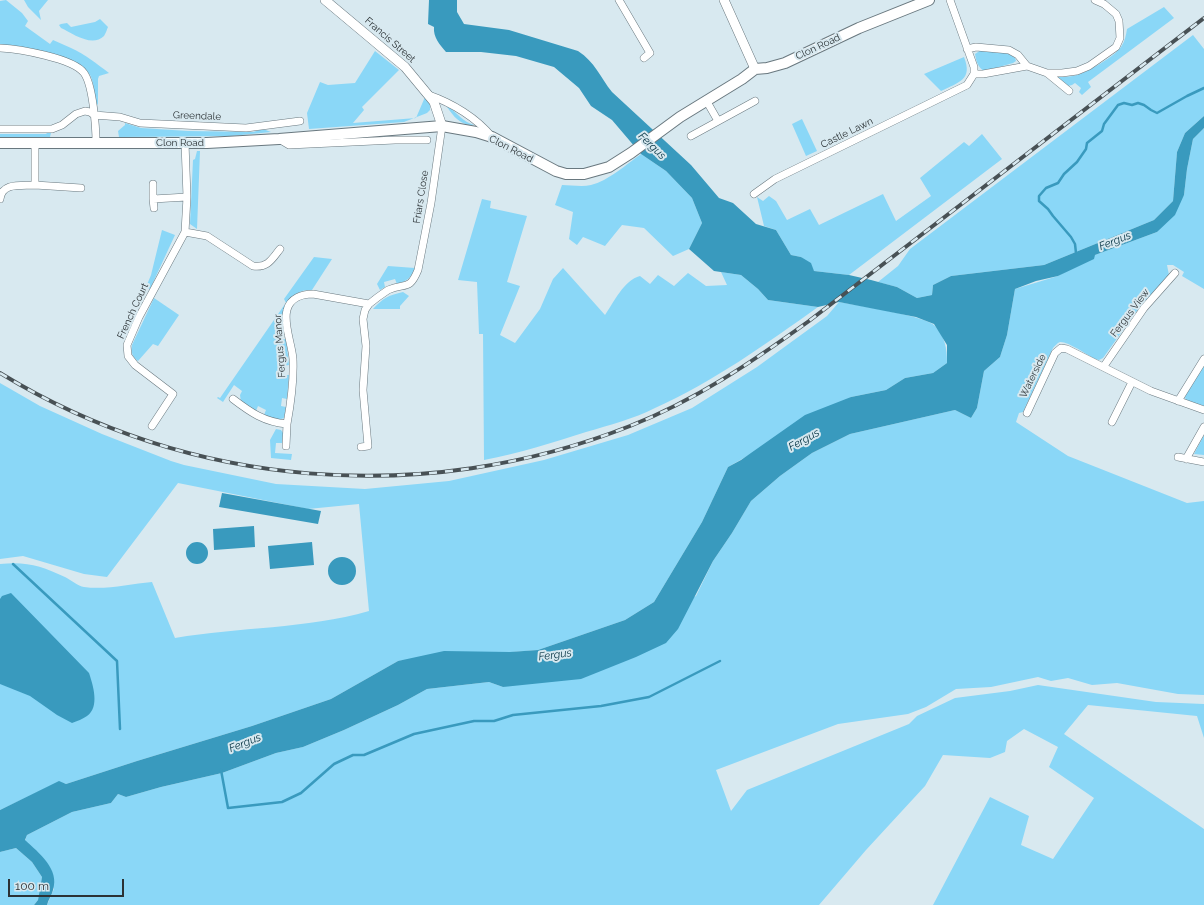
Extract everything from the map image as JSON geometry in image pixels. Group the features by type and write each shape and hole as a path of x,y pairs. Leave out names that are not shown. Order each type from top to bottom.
{"main road":[{"name":"Clon Road","path":"0,143 185,143 279,139 442,126 476,132 492,138 556,171 566,174 584,174 601,170 631,153 706,100 742,80 755,69 767,68 785,63 867,25 929,0"}],"street":[{"name":"Francis Street","path":"324,0 405,67 429,95 436,107 442,126"},
{"path":"619,0 650,53 644,58"},
{"path":"724,0 755,69"},
{"path":"950,0 974,66 974,74 983,74 1027,66 1047,73 1062,73 1077,71 1089,66 1116,47 1120,38 1119,21 1116,14 1104,4 1095,0"},
{"path":"967,49 976,47 1010,50 1027,66"},
{"path":"0,48 28,51 45,55 78,67 88,80 94,115 96,143"},
{"path":"1047,73 1069,91"},
{"name":"Castle Lawn","path":"754,194 775,179 967,85 974,74"},
{"path":"429,95 447,101 484,127 492,138"},
{"path":"706,100 718,121"},
{"path":"691,136 754,100"},
{"name":"Greendale","path":"0,129 52,129 62,125 76,114 85,111 94,115 120,117 140,123 246,128 300,121"},
{"name":"Friars Close","path":"369,304 388,290 409,285 414,279 418,270 431,203 442,126"},
{"path":"395,129 395,140"},
{"path":"279,139 290,145 427,140"},
{"name":"French Court","path":"152,426 173,394 135,365 128,356 127,345 139,318 185,232 187,197 185,143"},
{"path":"35,144 35,185"},
{"path":"153,184 154,208"},
{"path":"0,199 4,188 10,186 35,185 81,188"},
{"path":"153,199 187,197"},
{"path":"185,232 207,236 253,266 267,264 280,249"},
{"name":"Fergus View","path":"1104,366 1144,308 1175,273"},
{"name":"Fergus Manor","path":"286,446 287,424 291,400 293,359 286,319 287,310 291,302 298,296 313,294 369,304"},
{"path":"360,447 368,446 363,390 366,346 363,319 365,310 369,304"},
{"name":"Waterside","path":"1027,413 1055,353 1061,348 1067,349 1104,366"},
{"path":"1178,401 1204,359"},
{"path":"1104,366 1132,382 1204,410"},
{"path":"1112,422 1132,382"},
{"path":"233,399 252,414 278,423 287,424"},
{"path":"1186,459 1204,427"},
{"path":"1178,457 1204,462"}],"shaded area":[{"path":"6,0 22,13 28,21 25,26 50,44 53,40 76,50 109,73 99,76 98,105 96,103 90,75 75,63 62,57 35,49 0,45 0,1"},
{"path":"24,0 48,0 39,11 41,20 28,7"},
{"path":"1164,7 1174,18 1088,82 1091,87 1082,95 1079,92 1081,88 1075,83 1068,86 1057,77 1078,75 1092,69 1106,60 1121,47 1127,29"},
{"path":"100,19 108,27 104,36 94,41 76,36 61,28 59,25 67,23 71,27 95,22"},
{"path":"1193,35 1204,49 1204,116 1185,133 1177,152 1173,201 1154,220 1044,265 951,276 933,285 932,295 917,298 897,287 878,282 898,266 910,249"},
{"path":"981,50 1006,52 1015,58 1016,61 985,71 979,66 975,56 975,54"},
{"path":"375,51 399,70 362,107 364,110 353,123 414,118 404,122 309,129 307,113 320,82 328,85 355,83"},
{"path":"964,57 967,71 963,79 941,91 924,74"},
{"path":"425,97 430,105 430,110 427,113 416,117"},
{"path":"448,106 463,120 474,125 465,124 458,120 447,107"},
{"path":"802,119 817,151 806,156 792,124"},
{"path":"125,123 141,128 188,131 253,132 263,129 271,132 231,136 119,137 118,131 125,125"},
{"path":"1204,128 1204,289 1182,276 1184,272 1173,265 1167,265 1169,275 1139,308 1103,358 1099,360 1095,359 1063,342 1060,342 1053,348 1023,412 1019,413 1016,422 1068,456 1187,503 1204,501 1204,695 1178,694 1117,683 1092,685 1068,678 1051,681 1038,677 991,687 956,689 926,707 908,714 838,724 716,770 731,811 747,790 909,724 917,716 955,698 1010,691 1038,685 1156,702 1204,704 1204,738 1197,716 1088,705 1064,734 1204,829 1204,905 933,905 990,797 1029,816 1021,845 1053,859 1094,798 1049,767 1058,747 1024,729 1007,741 1005,752 990,758 943,755 925,786 866,850 819,905 47,905 54,889 25,841 27,835 72,812 111,803 118,794 126,797 161,787 222,773 276,753 303,747 398,705 427,689 489,682 503,687 696,596 713,561 751,501 780,476 812,453 850,434 955,410 971,418 977,408 984,371 1000,357 1007,335 1015,289 1058,276 1095,255 1157,232 1184,195 1193,139"},
{"path":"51,133 50,137 0,137 0,134"},
{"path":"982,134 1002,159 849,275 814,271 801,257 791,255 776,230 764,226 757,197 763,201 769,196 776,201 787,220 810,209 819,225 883,194 896,221 931,196 920,178 964,142 969,146"},
{"path":"197,151 200,151 197,229 190,224 193,160 195,159"},
{"path":"641,154 666,171 692,198 702,223 689,249 673,256 644,228 622,225 605,246 583,237 577,245 569,239 573,212 555,205 562,185 584,186 597,183 617,172"},
{"path":"482,199 491,201 490,208 527,216 507,282 520,286 500,335 515,343 540,309 553,279 563,268 605,315 620,292 634,278 640,276 650,284 658,275 674,286 688,273 706,286 727,285 721,272 741,275 758,289 768,300 818,307 759,348 718,374 677,398 647,412 621,422 548,444 484,460 483,334 479,334 477,282 458,280"},
{"path":"162,230 175,235 150,289 146,287 151,275"},
{"path":"314,257 332,259 312,290 304,290 297,293 286,303 284,299"},
{"path":"388,266 415,268 410,277 406,280 397,284 395,279 384,282 385,287 380,290 377,284"},
{"path":"403,292 409,296 400,306 400,309 373,309 386,298"},
{"path":"154,298 179,315 158,346 153,344 138,361 132,354 132,345"},
{"path":"839,302 919,318 929,322 935,326 943,339 947,352 947,363 933,373 905,378 886,390 851,397 728,467 702,522 654,602 625,620 538,650 398,661 331,699 252,726 66,784 59,782 0,810 0,564 18,563 34,565 65,577 84,587 92,588 152,582 175,638 199,634 297,625 345,617 369,611 359,504 308,509 178,483 107,577 84,574 23,556 0,559 0,383 40,406 102,434 184,465 276,484 365,489 449,481 544,460 628,435 692,408 757,367 827,316"},
{"path":"285,304 283,317 284,330 279,331 281,340 286,339 289,365 283,366 283,375 289,375 287,399 282,398 281,406 286,407 284,418 278,420 264,415 266,410 258,406 256,411 241,402 240,395 242,391 234,385 223,402 217,398 220,398"},
{"path":"1204,365 1204,406 1187,401 1185,398 1186,393"},
{"path":"276,429 281,430 283,433 282,443 276,443 275,453 292,454 291,460 271,458 270,440"},
{"path":"1204,435 1204,455 1194,454"},
{"path":"16,848 32,862 42,877 38,900 34,905 0,905 0,852"}],"water":[{"name":"Fergus","path":"429,0 457,0 457,12 464,24 509,30 578,51 589,60 612,92 691,165 719,198 733,203 756,224 776,230 791,255 801,257 811,263 814,271 849,275 871,280 897,287 917,298 932,295 933,285 951,276 1044,265 1154,220 1173,201 1177,152 1185,133 1204,116 1204,128 1193,139 1184,195 1175,215 1157,232 1095,255 1094,259 1058,276 1036,281 1015,289 1007,335 1000,357 984,371 977,408 971,418 955,410 850,434 812,453 780,476 751,501 713,561 678,629 666,643 581,679 503,687 489,682 427,689 398,705 303,747 276,753 222,773 161,787 126,797 118,794 111,803 72,812 27,835 25,840 47,862 54,875 52,892 47,905 34,905 38,900 42,877 32,862 16,848 0,852 0,810 59,781 66,784 252,726 331,699 398,661 444,651 510,652 538,650 625,620 654,602 702,522 728,467 741,460 805,415 851,397 886,390 905,378 933,373 947,363 947,345 934,324 916,317 839,302 818,307 768,300 758,289 741,275 714,271 689,249 702,223 692,198 666,171 641,154 612,120 591,106 579,88 554,67 516,56 481,52 446,52 439,44 434,27 428,24"},
{"path":"222,493 321,511 318,524 219,507"},
{"path":"254,526 255,547 214,550 213,529"},
{"path":"193,542 201,542 208,549 208,557 201,564 193,564 186,557 186,549"},
{"path":"312,542 314,565 270,569 268,546"},
{"path":"342,557 348,558 352,561 355,565 355,577 352,581 348,584 342,585 336,584 332,581 329,577 328,571 329,565 332,561 336,558"},
{"path":"11,593 89,673 94,690 94,702 91,712 80,720 72,723 57,715 30,696 0,684 0,599 2,596"}],"waterway":[{"path":"1076,253 1075,244 1071,237 1048,209 1039,201 1039,196 1046,188 1058,183 1064,174 1077,162 1086,149 1087,143 1102,131 1104,124 1118,105 1124,103 1132,105 1138,103 1157,113 1204,88"},
{"path":"13,564 117,661 120,729"},
{"path":"221,770 228,808 282,802 301,793 334,764 353,755 364,755 414,734 474,721 494,721 513,715 601,706 649,697 720,661"}],"railway":[{"path":"0,373 73,412 149,442 228,462 309,473 390,475 472,468 552,452 630,426 654,416 701,392 745,365 809,321 1204,18"}]}
